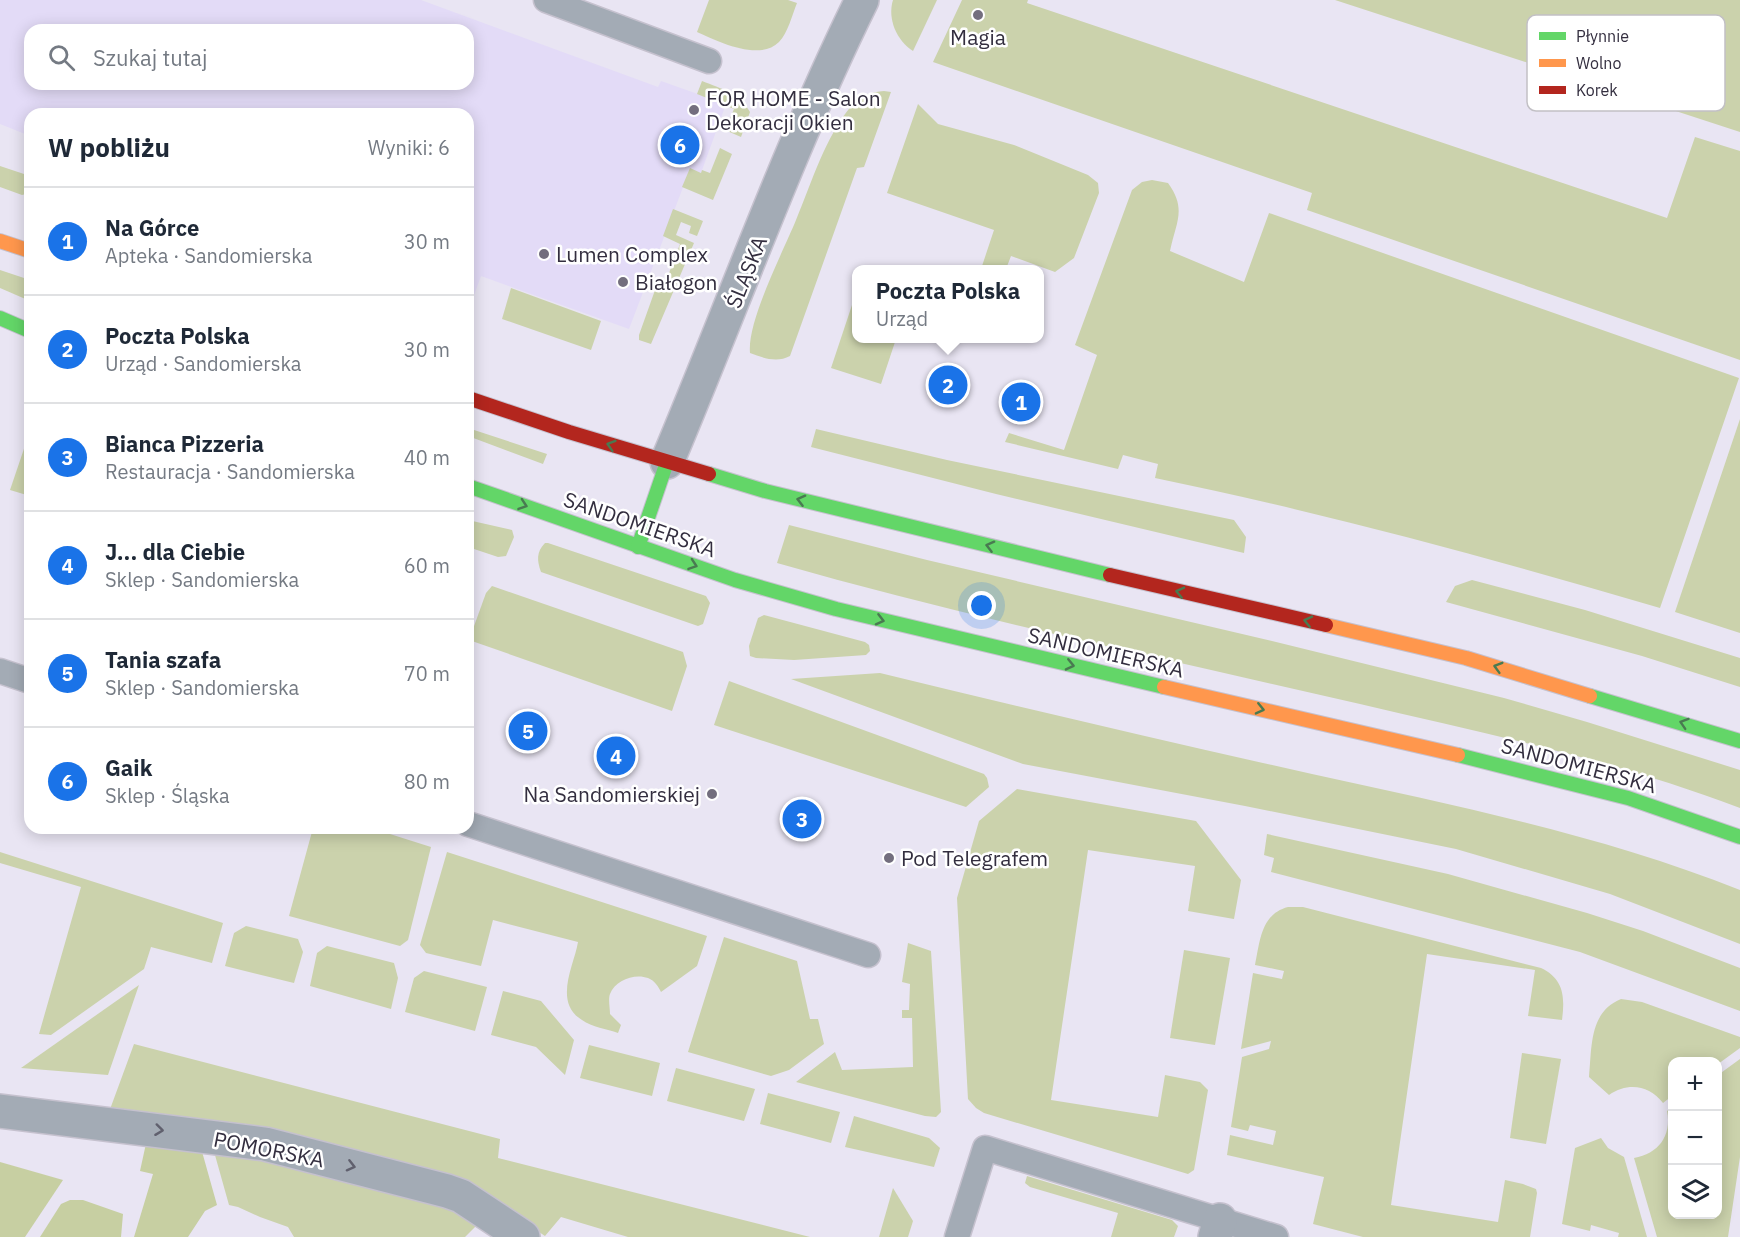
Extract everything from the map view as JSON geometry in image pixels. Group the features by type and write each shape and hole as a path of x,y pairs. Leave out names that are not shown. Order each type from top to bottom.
{"street":[{"name":"ŚLĄSKA","path":"638,546 667,462 808,114 862,0"},
{"path":"0,241 24,249"},
{"path":"0,318 24,328"},
{"path":"474,400 765,491 1466,658 1740,741"},
{"name":"SANDOMIERSKA","path":"474,488 756,586 836,609 988,647 1512,767 1628,798 1740,837"},
{"name":"POMORSKA","path":"0,1111 264,1144 447,1191 470,1201 523,1237"}],"lane":[{"path":"546,0 710,61"},
{"path":"0,671 24,679"},
{"path":"474,826 868,955"},
{"path":"957,1237 985,1148 1217,1229 1276,1237"}],"shaded area":[{"path":"0,0 421,0 658,87 661,81 726,104 701,173 690,169 629,329 481,276 474,295 474,108 24,108 24,134 0,124"}],"green space":[{"path":"709,0 788,0 797,3 787,29 779,42 771,48 750,50 726,44 697,32"},
{"path":"893,0 937,0 913,51 902,41 892,22"},
{"path":"962,0 1028,0 1027,3 1667,218 1695,137 1740,151 1740,360 1307,210 1312,193 933,62"},
{"path":"1335,0 1740,0 1740,132 1676,111 1725,111 1725,15 1527,15 1527,63"},
{"path":"702,81 729,92 746,106 750,112 741,137 725,130 734,109 697,94"},
{"path":"884,91 891,92 864,167 857,168 790,356 775,359 750,353 754,323 760,305 834,131 855,102 866,95"},
{"path":"918,104 938,124 1014,145 1088,175 1098,183 1099,193 1074,258 1055,272 1044,268 1044,265 1036,265 1011,256 1008,265 982,265 994,230 887,193"},
{"path":"720,148 732,154 713,200 682,187 690,168 701,173 702,170 710,173"},
{"path":"0,166 24,174 24,194 0,187"},
{"path":"1152,180 1168,183 1174,192 1179,208 1170,251 1244,282 1269,213 1739,378 1660,608 1409,538 1282,506 1155,478 1158,464 1123,455 1118,469 1005,442 1009,433 1064,450 1097,355 1075,345 1132,190 1142,182"},
{"path":"673,209 703,221 697,236 689,233 691,226 681,222 676,235 694,243 651,344 639,340 639,335 659,279 666,281 680,244 663,236"},
{"path":"0,270 24,278 24,298 0,288"},
{"path":"511,288 601,321 591,350 502,319"},
{"path":"852,305 852,343 895,343 881,384 831,368"},
{"path":"1740,419 1740,633 1675,612"},
{"path":"816,429 947,460 1234,520 1246,537 1244,553 811,447"},
{"path":"474,430 547,454 543,464 474,438"},
{"path":"24,449 24,494 10,490"},
{"path":"474,521 512,530 514,537 506,556 498,557 474,549"},
{"path":"789,525 1504,698 1587,722 1740,770 1740,808 1647,776 1552,750 994,620 777,563"},
{"path":"545,543 706,596 710,603 703,624 698,626 541,572 538,557"},
{"path":"1472,580 1585,610 1740,658 1740,687 1642,656 1446,602 1455,586"},
{"path":"492,586 683,652 687,666 672,711 474,642 474,626 486,593"},
{"path":"764,615 865,642 869,645 870,651 866,655 794,660 750,656 749,646 758,618"},
{"path":"880,673 1475,810 1635,853 1740,890 1740,944 1610,894 1456,849 1023,764 791,679"},
{"path":"729,681 984,774 989,787 966,807 714,725"},
{"path":"1017,789 1196,821 1241,880 1234,919 1188,911 1195,866 1088,850 1051,1100 1158,1117 1165,1075 1200,1082 1208,1090 1194,1170 1188,1174 984,1113 968,1099 957,898 979,821"},
{"path":"311,834 390,834 431,847 408,940 400,946 289,916"},
{"path":"1267,834 1448,874 1643,931 1740,968 1740,1011 1580,952 1271,872 1274,858 1264,855"},
{"path":"0,852 223,923 212,963 151,947 144,969 51,1035 39,1034 81,887 0,863"},
{"path":"447,852 707,936 697,966 661,992 653,981 637,976 616,985 610,994 609,1001 610,1014 621,1025 618,1033 582,1020 573,1012 569,1004 568,983 578,942 493,920 481,966 426,953 420,945"},
{"path":"1288,907 1303,907 1541,968 1549,972 1559,983 1563,996 1562,1020 1528,1016 1535,970 1427,954 1391,1205 1498,1222 1505,1180 1523,1184 1536,1189 1537,1193 1530,1237 1363,1237 1313,1224 1324,1177 1227,1155 1230,1135 1273,1145 1276,1131 1250,1125 1248,1131 1231,1127 1242,1057 1269,1049 1271,1041 1241,1049 1253,973 1282,979 1284,971 1255,965 1263,930 1272,916"},
{"path":"246,926 298,939 303,952 294,983 225,966 234,933"},
{"path":"724,937 797,961 810,1019 818,1019 824,1044 789,1070 771,1076 688,1052"},
{"path":"908,943 931,951 941,1112 936,1117 925,1116 796,1082 835,1052 842,1070 913,1067 912,1018 902,1018 902,1010 909,1010 910,984 902,982"},
{"path":"327,946 394,963 398,978 391,1009 310,986 317,953"},
{"path":"1184,950 1230,958 1215,1045 1170,1038"},
{"path":"424,971 487,987 475,1031 405,1012 414,978"},
{"path":"139,985 108,1075 21,1068"},
{"path":"503,991 541,1001 574,1040 565,1075 536,1047 491,1035"},
{"path":"1621,999 1642,1002 1740,1037 1740,1048 1722,1061 1722,1057 1668,1057 1668,1099 1663,1103 1651,1092 1638,1087 1623,1088 1609,1095 1589,1077 1594,1032 1603,1012"},
{"path":"134,1044 500,1139 498,1158 810,1237 628,1237 561,1217 545,1236 467,1184 109,1112"},
{"path":"589,1045 660,1063 652,1096 580,1078"},
{"path":"1522,1053 1561,1059 1546,1144 1510,1138"},
{"path":"1740,1059 1740,1157 1728,1237 1657,1237 1634,1158 1643,1156 1656,1148 1665,1136 1668,1120 1668,1219 1722,1219 1722,1072"},
{"path":"676,1068 755,1089 744,1121 667,1101"},
{"path":"768,1093 840,1112 831,1143 760,1124"},
{"path":"854,1116 929,1138 940,1148 934,1167 845,1147"},
{"path":"1601,1138 1608,1148 1624,1157 1647,1237 1618,1237 1619,1233 1591,1225 1590,1231 1562,1224 1575,1148"},
{"path":"147,1139 201,1148 217,1205 205,1211 188,1237 134,1237 153,1174 140,1171"},
{"path":"213,1148 452,1207 479,1223 465,1237 294,1237 288,1227 229,1205"},
{"path":"0,1162 63,1180 25,1237 0,1237"},
{"path":"1027,1176 1172,1220 1178,1226 1174,1237 1111,1237 1118,1213 1030,1187 1025,1183"},
{"path":"893,1188 913,1221 908,1237 879,1237"},
{"path":"70,1200 83,1200 123,1214 121,1237 40,1237 61,1204"}],"traffic: fast":[{"path":"0,318 24,328"},
{"path":"638,547 667,462"},
{"path":"709,474 765,491 1110,575"},
{"path":"474,488 735,580 836,609 1164,687"},
{"path":"1590,696 1740,741"},
{"path":"1458,755 1628,798 1740,837"}],"traffic: slow":[{"path":"0,241 24,249"},
{"path":"1326,625 1466,658 1590,696"},
{"path":"1164,687 1458,755"}],"traffic: jam":[{"path":"474,400 569,432 709,474"},
{"path":"1110,575 1326,625"}],"place":[{"name":"Magia","path":"978,15"},
{"name":"FOR HOME - Salon Dekoracji Okien","path":"694,110"},
{"name":"Gaik","path":"680,145"},
{"name":"Lumen Complex","path":"544,254"},
{"name":"Białogon","path":"623,282"},
{"name":"Poczta Polska","path":"948,385"},
{"name":"Na Górce","path":"1021,402"},
{"name":"Tania szafa","path":"528,731"},
{"name":"J... dla Ciebie","path":"616,756"},
{"name":"Na Sandomierskiej","path":"712,794"},
{"name":"Bianca Pizzeria","path":"802,819"},
{"name":"Pod Telegrafem","path":"889,858"}]}
